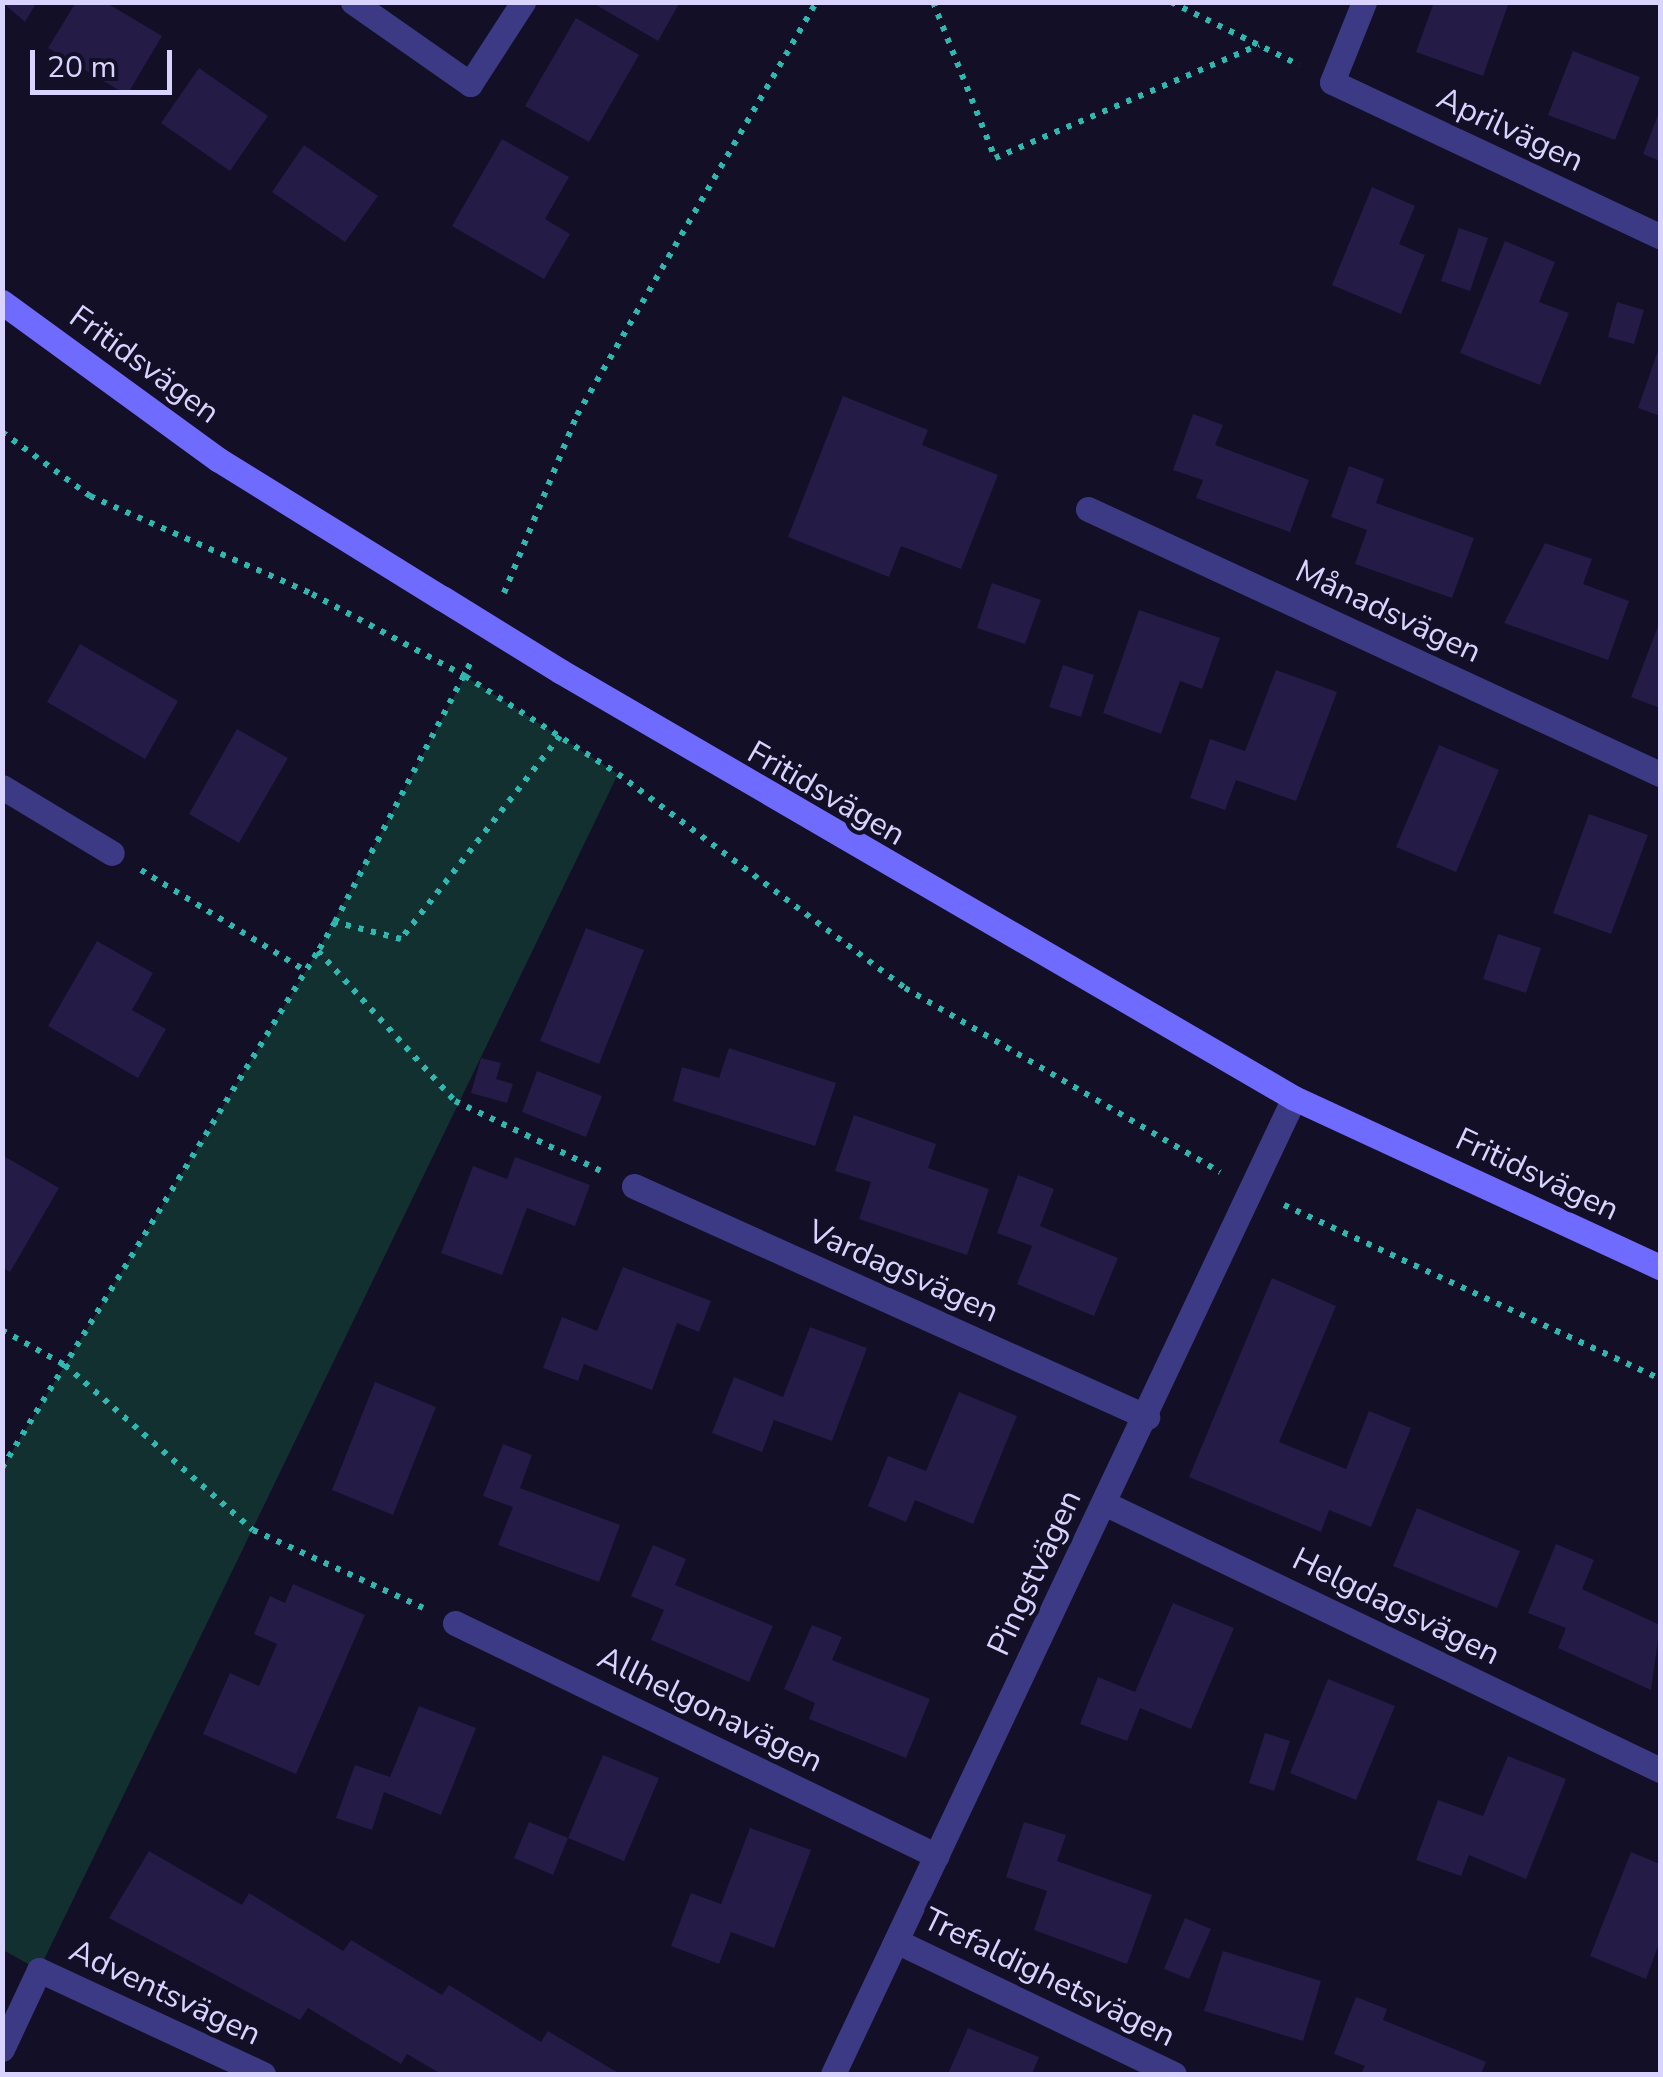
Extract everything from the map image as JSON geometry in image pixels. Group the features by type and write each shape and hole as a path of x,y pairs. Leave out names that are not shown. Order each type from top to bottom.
{"street":[{"path":"353,2 470,84 523,2"},
{"path":"1332,82 1364,2"},
{"name":"Aprilvägen","path":"1332,82 1660,236"},
{"name":"Fritidsvägen","path":"2,302 218,460 560,671 1294,1098 1660,1267"},
{"name":"Månadsvägen","path":"1088,510 1660,774"},
{"path":"2,787 112,852"},
{"name":"Pingstvägen","path":"832,2074 1147,1417 1294,1098"},
{"name":"Vardagsvägen","path":"634,1186 1147,1417"},
{"name":"Helgdagsvägen","path":"1104,1503 1660,1770"},
{"name":"Allhelgonavägen","path":"456,1623 937,1856"},
{"name":"Trefaldighetsvägen","path":"896,1940 1174,2074"},
{"name":"Adventsvägen","path":"2,2049 39,1970 263,2074"}],"path":[{"path":"498,607 577,416 816,2"},
{"path":"933,2 994,158 1259,45"},
{"path":"1171,2 1332,82"},
{"path":"2,432 90,496 312,594 465,676 560,736 905,988 1250,1190 1660,1378"},
{"path":"2,1468 335,922 481,642"},
{"path":"335,922 401,939 560,736"},
{"path":"112,852 306,971"},
{"path":"318,951 456,1101 634,1186"},
{"path":"2,1330 65,1365 253,1530 456,1623"}],"green space":[{"path":"465,676 618,774 39,1970 3,1950 2,1468 318,951"}],"building":[{"path":"2,2 37,2 25,22"},
{"path":"76,2 105,2 162,36 127,95 48,48"},
{"path":"591,2 680,2 658,41"},
{"path":"1434,2 1509,2 1483,76 1416,52"},
{"path":"576,18 639,55 589,142 525,106"},
{"path":"1573,51 1640,77 1615,140 1548,115"},
{"path":"199,68 268,116 230,171 161,123"},
{"path":"1660,110 1660,161 1643,154"},
{"path":"502,139 569,177 545,219 570,234 544,279 452,226"},
{"path":"304,145 378,196 345,242 272,192"},
{"path":"1372,187 1415,206 1399,244 1425,255 1401,314 1332,285"},
{"path":"1459,228 1488,238 1470,291 1441,281"},
{"path":"1505,241 1555,262 1539,302 1569,313 1540,385 1460,353"},
{"path":"1617,302 1644,310 1634,344 1608,337"},
{"path":"1660,345 1660,416 1638,408"},
{"path":"843,396 928,430 922,445 998,475 961,569 901,546 889,577 788,537"},
{"path":"1193,414 1223,425 1215,445 1309,480 1290,532 1196,498 1203,480 1173,470"},
{"path":"1349,466 1384,479 1376,503 1474,538 1452,598 1355,564 1367,530 1331,517"},
{"path":"1545,543 1592,559 1583,584 1629,601 1608,660 1504,623"},
{"path":"992,583 1041,600 1025,644 977,628"},
{"path":"1139,610 1220,638 1202,689 1180,681 1161,734 1103,713"},
{"path":"1660,621 1660,708 1631,697"},
{"path":"80,644 178,701 145,759 47,702"},
{"path":"1063,665 1094,675 1081,717 1049,707"},
{"path":"1276,670 1337,692 1296,801 1236,780 1225,810 1190,798 1210,739 1245,751"},
{"path":"237,729 288,758 239,843 189,814"},
{"path":"1439,745 1499,770 1456,872 1396,847"},
{"path":"1589,814 1648,835 1611,934 1553,913"},
{"path":"586,928 644,950 599,1064 540,1041"},
{"path":"1498,934 1541,948 1526,993 1483,979"},
{"path":"97,941 153,973 132,1010 166,1029 138,1078 48,1026"},
{"path":"729,1048 836,1083 815,1146 673,1101 682,1067 719,1078"},
{"path":"481,1058 501,1063 496,1079 513,1084 507,1103 471,1093"},
{"path":"537,1071 602,1096 586,1137 522,1112"},
{"path":"854,1115 936,1144 928,1168 989,1189 967,1255 859,1219 871,1182 835,1171"},
{"path":"2,1155 59,1188 10,1272 2,1267"},
{"path":"515,1157 590,1185 575,1226 527,1208 502,1275 441,1253 473,1166 507,1179"},
{"path":"1018,1175 1054,1189 1040,1226 1118,1258 1094,1316 1017,1284 1032,1246 997,1233"},
{"path":"623,1267 711,1301 699,1332 677,1323 652,1390 584,1364 578,1381 543,1368 562,1317 597,1331"},
{"path":"1272,1278 1336,1306 1279,1442 1346,1469 1369,1411 1411,1428 1371,1527 1329,1510 1321,1532 1189,1477"},
{"path":"810,1327 867,1348 832,1441 774,1420 762,1452 712,1433 734,1377 783,1397"},
{"path":"375,1382 436,1407 393,1515 332,1490"},
{"path":"959,1392 1017,1416 973,1524 915,1500 906,1522 868,1506 888,1456 926,1471"},
{"path":"503,1444 532,1455 520,1488 620,1525 599,1582 498,1545 513,1507 483,1496"},
{"path":"1417,1508 1520,1551 1497,1608 1393,1566"},
{"path":"1556,1544 1594,1560 1582,1589 1660,1625 1651,1690 1558,1648 1566,1628 1528,1613"},
{"path":"653,1545 686,1559 675,1585 773,1626 749,1682 651,1640 664,1610 631,1596"},
{"path":"293,1584 365,1615 296,1774 203,1734 230,1673 259,1686 277,1644 254,1634 270,1596 285,1603"},
{"path":"1173,1603 1234,1628 1191,1729 1140,1708 1127,1741 1080,1724 1098,1677 1135,1692"},
{"path":"812,1625 842,1637 832,1660 930,1699 906,1758 809,1719 815,1703 784,1689"},
{"path":"1328,1679 1395,1706 1356,1800 1290,1773"},
{"path":"419,1706 476,1728 441,1815 384,1792 372,1830 336,1818 355,1765 390,1777"},
{"path":"1265,1733 1290,1741 1274,1791 1249,1783"},
{"path":"603,1755 659,1778 624,1861 568,1838"},
{"path":"1508,1756 1566,1779 1526,1879 1469,1855 1461,1876 1416,1860 1438,1800 1483,1816"},
{"path":"529,1822 568,1838 553,1875 514,1858"},
{"path":"1024,1822 1066,1835 1057,1861 1152,1895 1127,1964 1034,1930 1047,1891 1006,1877"},
{"path":"750,1828 811,1850 774,1948 731,1932 719,1964 671,1946 691,1893 721,1904"},
{"path":"149,1851 242,1905 249,1893 343,1951 351,1940 442,1995 449,1985 541,2042 548,2031 620,2074 441,2074 407,2054 401,2064 308,2008 300,2020 109,1918"},
{"path":"1631,1852 1660,1864 1660,1941 1646,1979 1590,1956"},
{"path":"1185,1918 1211,1929 1189,1979 1164,1969"},
{"path":"1223,1951 1321,1981 1303,2041 1204,2011"},
{"path":"1356,1997 1387,2009 1383,2020 1486,2062 1481,2074 1361,2074 1365,2066 1334,2054"},
{"path":"968,2028 1039,2057 1032,2074 948,2074"}]}
